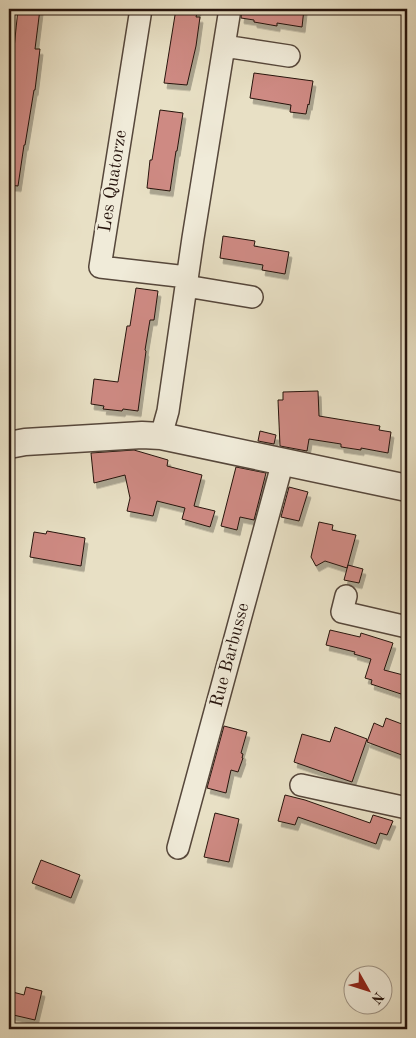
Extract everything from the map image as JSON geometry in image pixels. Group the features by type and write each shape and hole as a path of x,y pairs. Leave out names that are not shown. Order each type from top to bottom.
{"street":[{"name":"Les Quatorze","path":"141,9 100,267 186,281 252,296"},
{"path":"162,436 168,410 186,281 230,9"},
{"path":"224,46 289,56"},
{"path":"9,445 25,442 142,435 162,436 407,488"},
{"name":"Rue Barbusse","path":"178,848 283,461"},
{"path":"346,596 342,612 407,627"},
{"path":"301,785 407,808"}],"building":[{"path":"18,9 40,9 35,49 40,49 35,90 18,186 9,185 9,98"},
{"path":"176,9 198,9 196,17 200,17 196,46 187,85 164,83"},
{"path":"242,9 304,9 302,27 277,23 277,26 254,22 254,20 241,18"},
{"path":"254,73 313,81 306,114 290,112 291,105 250,98"},
{"path":"160,110 183,113 170,191 147,188 150,160 152,160"},
{"path":"223,236 255,241 254,246 289,252 285,274 262,270 263,265 220,258"},
{"path":"136,288 158,291 154,320 150,320 145,350 138,411 103,409 104,406 91,404 94,379 118,382 127,326 130,326"},
{"path":"318,391 319,416 380,426 379,430 391,432 388,453 361,448 361,450 341,447 341,444 309,439 307,451 280,446 278,400 283,400 283,392"},
{"path":"260,431 276,435 274,444 258,441"},
{"path":"134,450 168,460 167,466 202,475 194,506 215,511 210,527 182,519 185,508 157,501 153,516 127,511 130,498 125,475 94,483 91,453"},
{"path":"236,467 266,473 254,520 240,517 237,530 221,526"},
{"path":"289,487 308,492 299,521 281,517"},
{"path":"319,522 333,525 332,530 356,535 347,568 325,561 316,566 311,557"},
{"path":"47,531 85,538 81,566 30,557 34,532 46,534"},
{"path":"348,565 363,569 359,583 344,580"},
{"path":"330,630 360,637 361,633 393,643 384,670 407,676 407,696 371,684 372,680 365,678 371,659 354,654 355,652 326,645"},
{"path":"386,718 407,726 407,757 367,742 374,723 383,727"},
{"path":"224,726 247,732 241,753 243,758 238,772 231,770 226,793 207,788"},
{"path":"335,727 367,739 352,782 294,762 302,734 330,742"},
{"path":"285,795 305,800 370,823 373,815 393,821 387,835 380,833 376,844 298,817 295,825 278,821"},
{"path":"215,813 239,819 229,862 204,857"},
{"path":"41,860 80,875 71,898 32,883"},
{"path":"26,987 42,991 35,1020 9,1014 9,991 24,995"}]}
